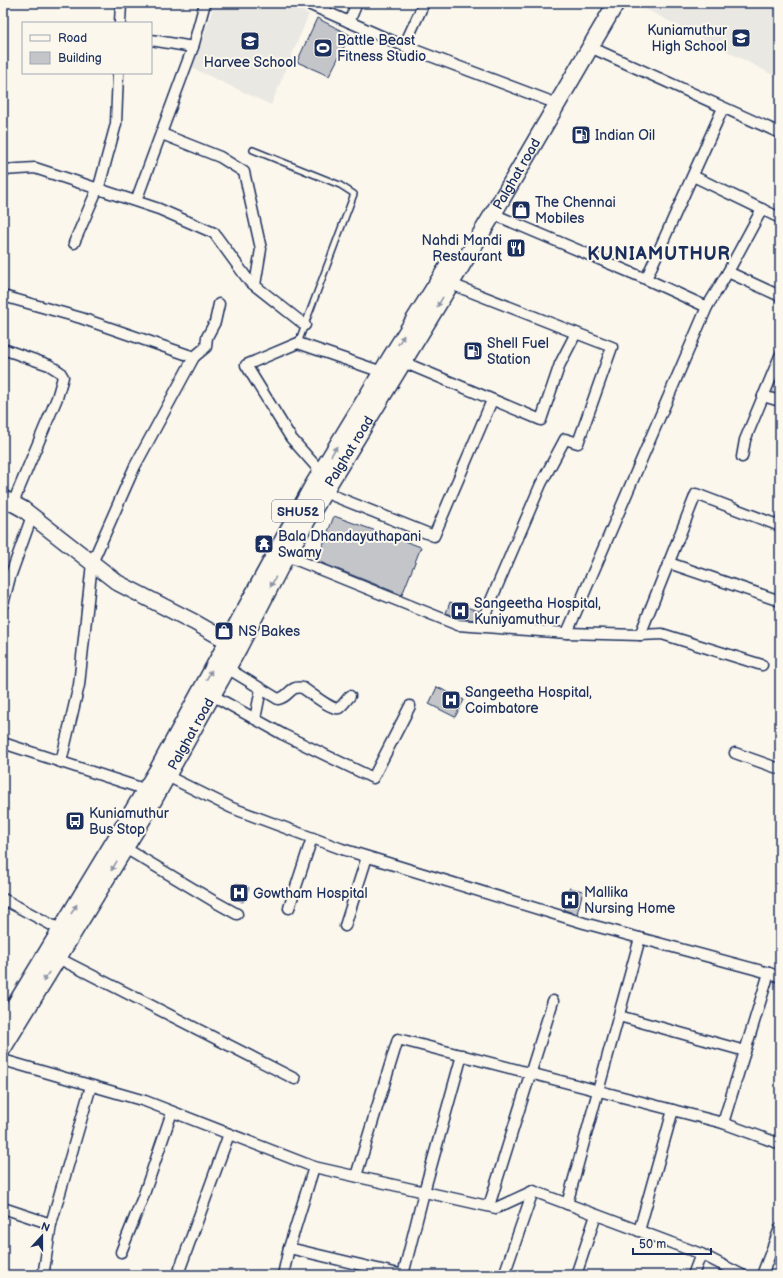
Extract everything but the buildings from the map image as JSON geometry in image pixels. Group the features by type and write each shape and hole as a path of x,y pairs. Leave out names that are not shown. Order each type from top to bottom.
{"main road":[{"name":"Palghat road","path":"3,1026 61,930 162,774 234,644 281,554 321,472 443,276 514,158 603,3"},
{"name":"Palghat road","path":"281,554 324,492 451,284 616,3"},
{"name":"Palghat road","path":"162,774 212,695 227,668 234,644"},
{"name":"Palghat road","path":"3,1048 125,848 152,791"}],"street":[{"path":"120,22 121,3"},
{"path":"136,201 193,47 205,3"},
{"path":"306,3 404,46 547,100"},
{"path":"349,22 357,3"},
{"path":"404,46 424,3"},
{"path":"152,40 193,47"},
{"path":"590,47 780,133"},
{"path":"74,243 98,189 116,124 118,74"},
{"path":"646,279 723,108"},
{"path":"162,134 220,156 244,172 261,249 255,285"},
{"path":"3,170 36,168 159,209 214,233 249,281 305,325"},
{"path":"692,176 780,218"},
{"path":"567,633 707,307 762,209"},
{"path":"493,214 646,279 707,307"},
{"path":"728,272 780,296"},
{"path":"451,284 612,347 578,443 565,439 541,484 480,626"},
{"path":"3,296 81,318 194,358"},
{"path":"61,762 79,685 92,563 135,466 194,358 206,347 207,337 215,322 219,304"},
{"path":"403,362 541,420 560,364 576,333"},
{"path":"321,472 291,438 246,365 259,358 298,343 382,372"},
{"path":"3,349 49,365 60,372 63,378 57,398 8,500 32,516 118,583 234,644"},
{"path":"742,457 745,440 780,356"},
{"path":"763,396 780,401"},
{"path":"324,492 434,536 490,405"},
{"path":"640,635 696,494 780,526"},
{"path":"3,604 10,577 32,516"},
{"path":"281,554 458,625 567,633 640,635 662,634 762,665"},
{"path":"669,563 780,601"},
{"path":"227,668 278,699 283,698 294,688 303,688 331,707 337,708 340,707 350,696"},
{"path":"255,719 261,689"},
{"path":"212,695 289,738 373,778 410,706"},
{"path":"3,743 152,791"},
{"path":"735,753 780,769"},
{"path":"162,774 232,808 312,838 584,923 780,977"},
{"path":"289,908 312,838"},
{"path":"125,848 237,914"},
{"path":"345,926 367,856"},
{"path":"3,898 61,930"},
{"path":"567,1204 640,938"},
{"path":"58,958 295,1079"},
{"path":"723,1123 769,973"},
{"path":"489,1206 553,1000"},
{"path":"619,1016 745,1051"},
{"path":"356,1176 398,1039 723,1123 780,1144"},
{"path":"289,1248 403,1275 424,1192 462,1055"},
{"path":"3,1060 145,1102 314,1167 496,1208 534,1191 701,1254 742,1275"},
{"path":"44,1270 51,1224 91,1086"},
{"path":"639,1231 673,1110"},
{"path":"121,1252 143,1197 172,1112"},
{"path":"178,1274 229,1134"},
{"path":"282,1275 314,1167"},
{"path":"504,1275 534,1191"},
{"path":"3,1208 51,1224"},
{"path":"576,1275 596,1215"},
{"path":"762,1275 780,1228"},
{"path":"693,1275 701,1254"}],"lane":[{"path":"253,150 340,185 354,194 298,343"}],"shaded area":[{"name":"Harvee School","path":"215,3 283,3 309,14 271,105 192,68"},
{"name":"Kuniamuthur High School","path":"634,3 780,3 780,79 769,73"}],"place":[{"name":"Kuniamuthur High School","path":"741,38"},
{"name":"Harvee School","path":"250,41"},
{"name":"Battle Beast Fitness Studio","path":"323,48"},
{"name":"Indian Oil","path":"581,135"},
{"name":"The Chennai Mobiles","path":"521,210"},
{"name":"Nahdi Mandi Restaurant","path":"516,248"},
{"name":"Shell Fuel Station","path":"473,351"},
{"name":"Bala Dhandayuthapani Swamy","path":"264,544"},
{"name":"Sangeetha Hospital, Kuniyamuthur","path":"460,611"},
{"name":"NS Bakes","path":"224,631"},
{"name":"Sangeetha Hospital, Coimbatore","path":"451,700"},
{"name":"Kuniamuthur Bus Stop","path":"75,821"},
{"name":"Gowtham Hospital","path":"239,893"},
{"name":"Mallika Nursing Home","path":"570,900"}],"district":[{"name":"KUNIAMUTHUR","path":"659,254"}]}
